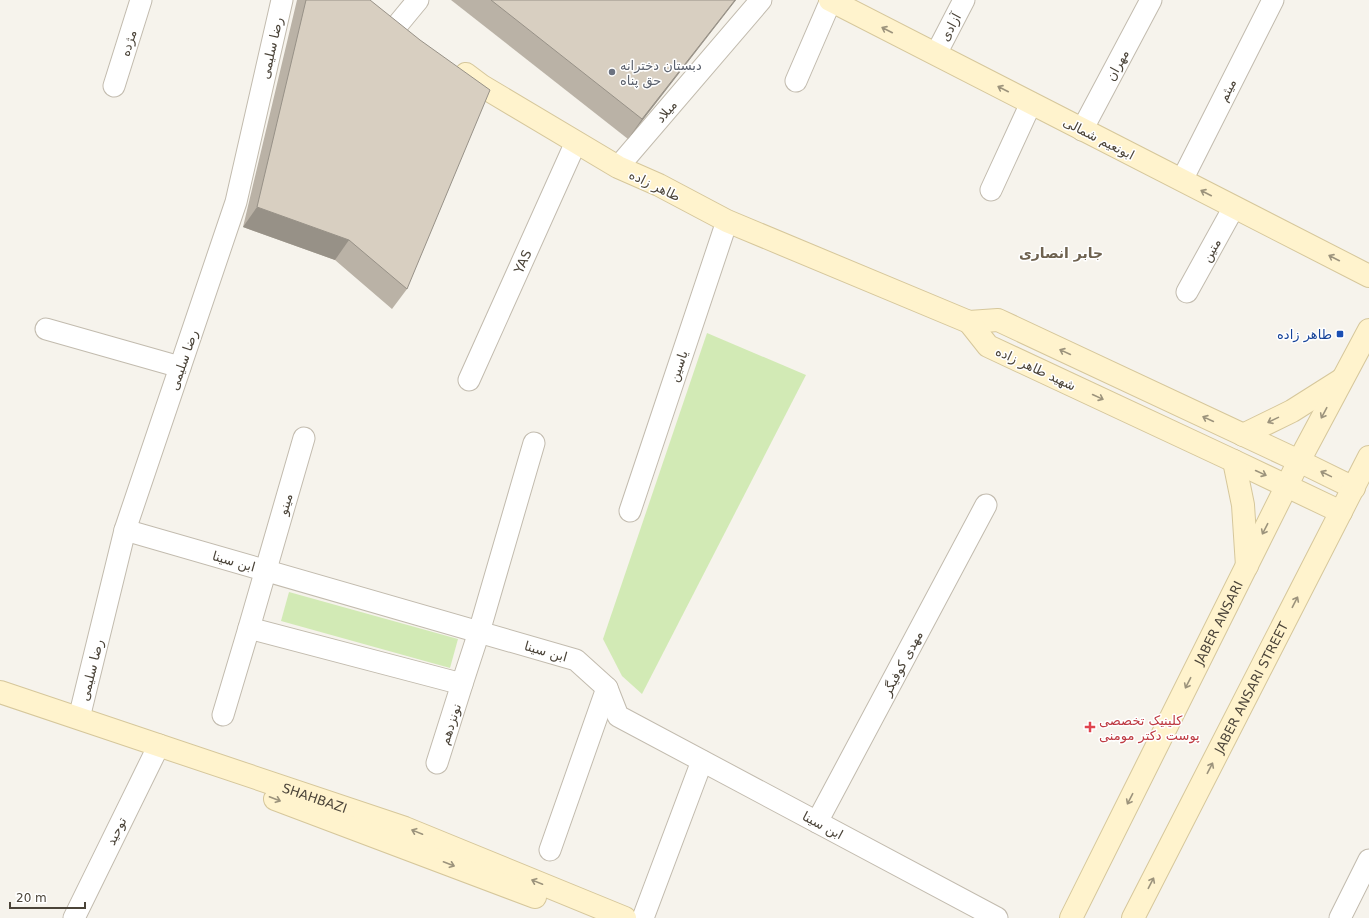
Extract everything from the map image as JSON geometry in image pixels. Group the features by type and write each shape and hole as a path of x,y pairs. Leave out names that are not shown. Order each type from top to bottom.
{"street":[{"name":"مژده","path":"114,86 141,0"},
{"name":"رضا سلیمی","path":"79,718 125,530 236,202 282,0"},
{"path":"416,37 391,17 418,0"},
{"name":"میلاد","path":"618,167 761,0"},
{"path":"796,81 830,0"},
{"name":"ابونعیم شمالی","path":"830,0 1369,276"},
{"name":"آزادی","path":"936,54 964,0"},
{"name":"مهران","path":"1082,130 1151,0"},
{"name":"میثم","path":"1182,180 1273,0"},
{"name":"طاهر زاده","path":"452,64 482,86 618,167 659,185 727,222 969,322"},
{"path":"991,190 1031,103"},
{"name":"YAS","path":"469,380 576,142"},
{"name":"متین","path":"1188,292 1234,207"},
{"name":"یاسین","path":"630,511 727,222"},
{"name":"شهید طاهر زاده","path":"969,322 998,320 1299,460 1354,488"},
{"name":"شهید طاهر زاده","path":"969,322 988,346 1234,460 1341,512"},
{"path":"46,329 180,367"},
{"name":"JABER ANSARI","path":"1071,918 1299,460 1369,330"},
{"path":"1243,435 1292,411 1343,379"},
{"name":"مینو","path":"223,715 304,438"},
{"name":"نونزدهم","path":"437,763 479,632 534,443"},
{"name":"JABER ANSARI STREET","path":"1133,918 1369,458"},
{"path":"1234,460 1243,505 1247,566"},
{"name":"مهدی کوفیگر","path":"817,822 986,505"},
{"name":"ابن سینا","path":"125,530 576,660 607,688 618,716 997,918"},
{"path":"249,628 462,684"},
{"path":"550,850 607,688"},
{"name":"SHAHBAZI","path":"0,692 79,718 592,918"},
{"name":"SHAHBAZI","path":"0,703 157,749 405,828 625,918"},
{"name":"توحید","path":"74,918 157,749"},
{"path":"643,918 702,761"},
{"path":"1340,918 1369,860"}],"green space":[{"path":"707,333 806,375 642,694 622,676 603,639"},
{"path":"289,592 458,639 450,668 281,621"}],"building":[{"path":"306,0 370,0 420,40 490,90 407,289 349,240 257,207"},
{"name":"دبستان دخترانه حق پناه","path":"491,0 735,0 642,119"}],"place":[{"name":"دبستان دخترانه حق پناه","path":"612,72"},
{"name":"طاهر زاده","path":"1340,334"},
{"name":"کلینیک تخصصی پوست دکتر مومنی","path":"1090,727"}],"district":[{"name":"جابر انصاری","path":"1061,253"}]}
